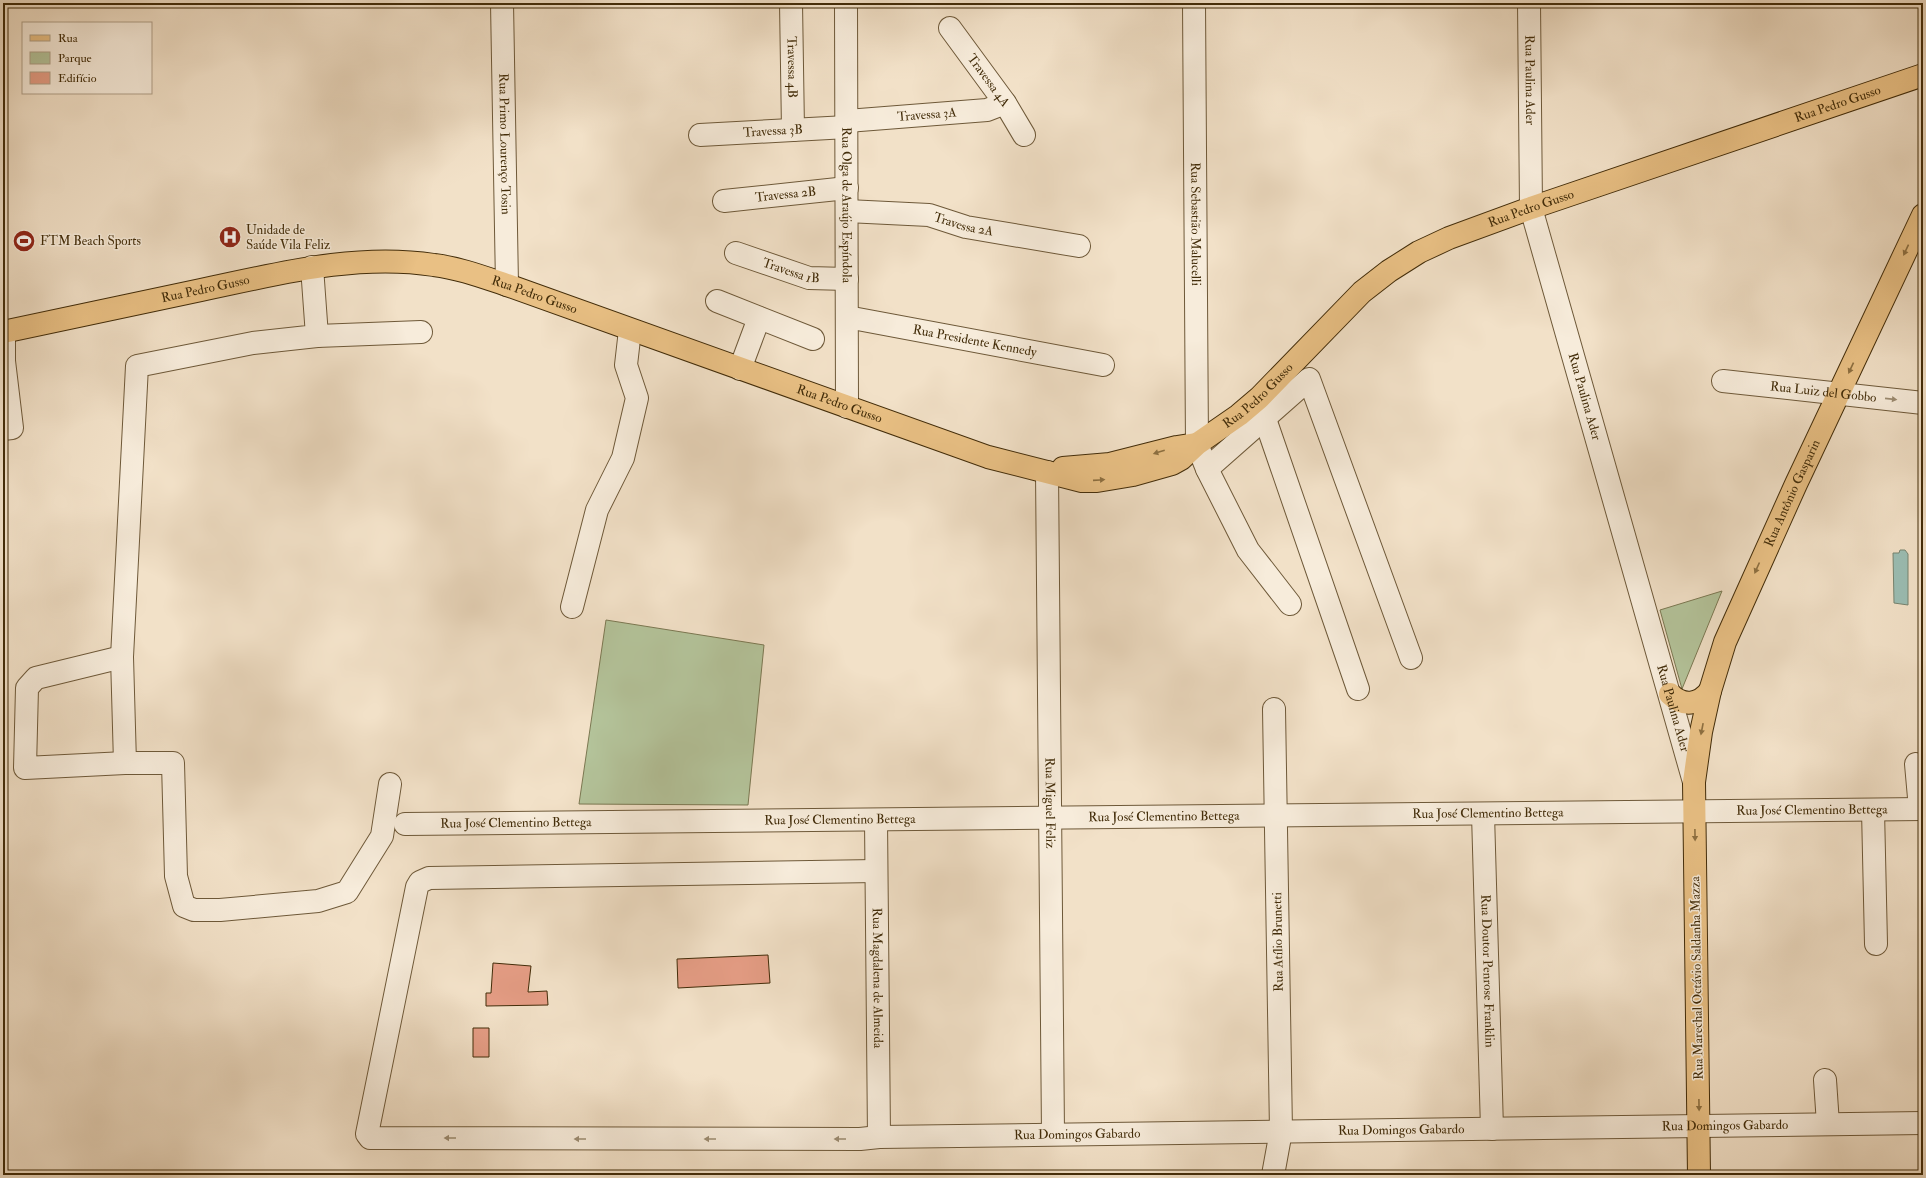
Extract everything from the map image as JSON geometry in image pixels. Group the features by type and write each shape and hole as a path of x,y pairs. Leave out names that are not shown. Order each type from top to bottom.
{"main road":[{"name":"Rua Pedro Gusso","path":"3,331 312,267 369,261 414,262 460,270 507,285 988,457 1047,472 1062,468 1110,464 1177,447 1197,444 1239,415 1259,398 1362,292 1389,271 1419,252 1448,238 1531,208 1923,75"},
{"name":"Rua Antônio Gasparin","path":"1694,782 1701,732 1710,691 1725,642 1838,393 1923,215"},
{"path":"1670,694 1676,700 1691,703 1705,697 1710,691"},
{"name":"Rua Marechal Octávio Saldanha Mazza","path":"1694,782 1700,1175"}],"street":[{"name":"Rua Primo Lourenço Tosin","path":"502,3 507,285"},
{"name":"Travessa 4B","path":"791,3 793,130"},
{"name":"Rua Olga de Araújo Espíndola","path":"846,3 847,407"},
{"name":"Rua Sebastião Malucelli","path":"1194,3 1197,444"},
{"name":"Rua Paulina Ader","path":"1529,3 1531,208 1694,782"},
{"name":"Travessa 4A","path":"950,28 1005,103 1024,135"},
{"name":"Travessa 3A","path":"847,124 987,110 1005,103"},
{"name":"Travessa 3B","path":"700,135 793,130 847,124"},
{"name":"Travessa 2B","path":"724,201 847,188"},
{"name":"Travessa 2A","path":"847,211 929,215 966,227 1079,246"},
{"name":"Travessa 1B","path":"736,253 809,278 847,279"},
{"path":"312,267 317,336"},
{"path":"717,301 813,339"},
{"name":"Rua Presidente Kennedy","path":"847,317 1103,365"},
{"path":"740,369 759,318"},
{"path":"572,607 597,510 623,458 637,398 626,365 630,330"},
{"path":"3,331 4,361 12,428 3,428"},
{"path":"125,763 122,657 137,366 253,343 317,336 421,332"},
{"path":"1294,362 1309,379 1411,658"},
{"path":"1207,469 1309,379"},
{"name":"Rua Luiz del Gobbo","path":"1723,381 1923,403"},
{"path":"1265,419 1358,689"},
{"path":"1197,444 1207,469 1248,550 1290,604"},
{"name":"Rua Miguel Feliz","path":"1047,472 1053,1134"},
{"path":"122,657 36,678 27,688 26,768 173,762 176,876 184,906 194,910 220,910 318,901 347,892 382,836 390,784"},
{"name":"Rua Atílio Brunetti","path":"1273,1175 1281,1131 1274,709"},
{"path":"1916,764 1922,809"},
{"name":"Rua José Clementino Bettega","path":"406,824 1922,809"},
{"path":"1873,810 1876,944"},
{"name":"Rua Doutor Penrose Franklin","path":"1483,814 1492,1129"},
{"name":"Rua Magdalena de Almeida","path":"876,820 878,1137"},
{"name":"Rua Domingos Gabardo","path":"876,871 429,878 424,880 417,887 367,1134 370,1138 860,1139 878,1137 1053,1134 1923,1123"},
{"path":"1825,1080 1828,1124"}],"green space":[{"path":"1722,591 1682,689 1660,610"},
{"path":"606,620 764,645 748,805 579,804"}],"water":[{"path":"1900,550 1905,550 1908,554 1908,605 1894,603 1893,553 1899,553"}],"building":[{"path":"768,955 770,983 678,988 677,959"},
{"path":"493,963 531,966 528,992 547,991 548,1005 486,1006 486,993 491,993"},
{"path":"473,1028 489,1028 489,1057 473,1057"}],"place":[{"name":"Unidade de Saúde Vila Feliz","path":"230,237"},
{"name":"FTM Beach Sports","path":"24,241"}]}
